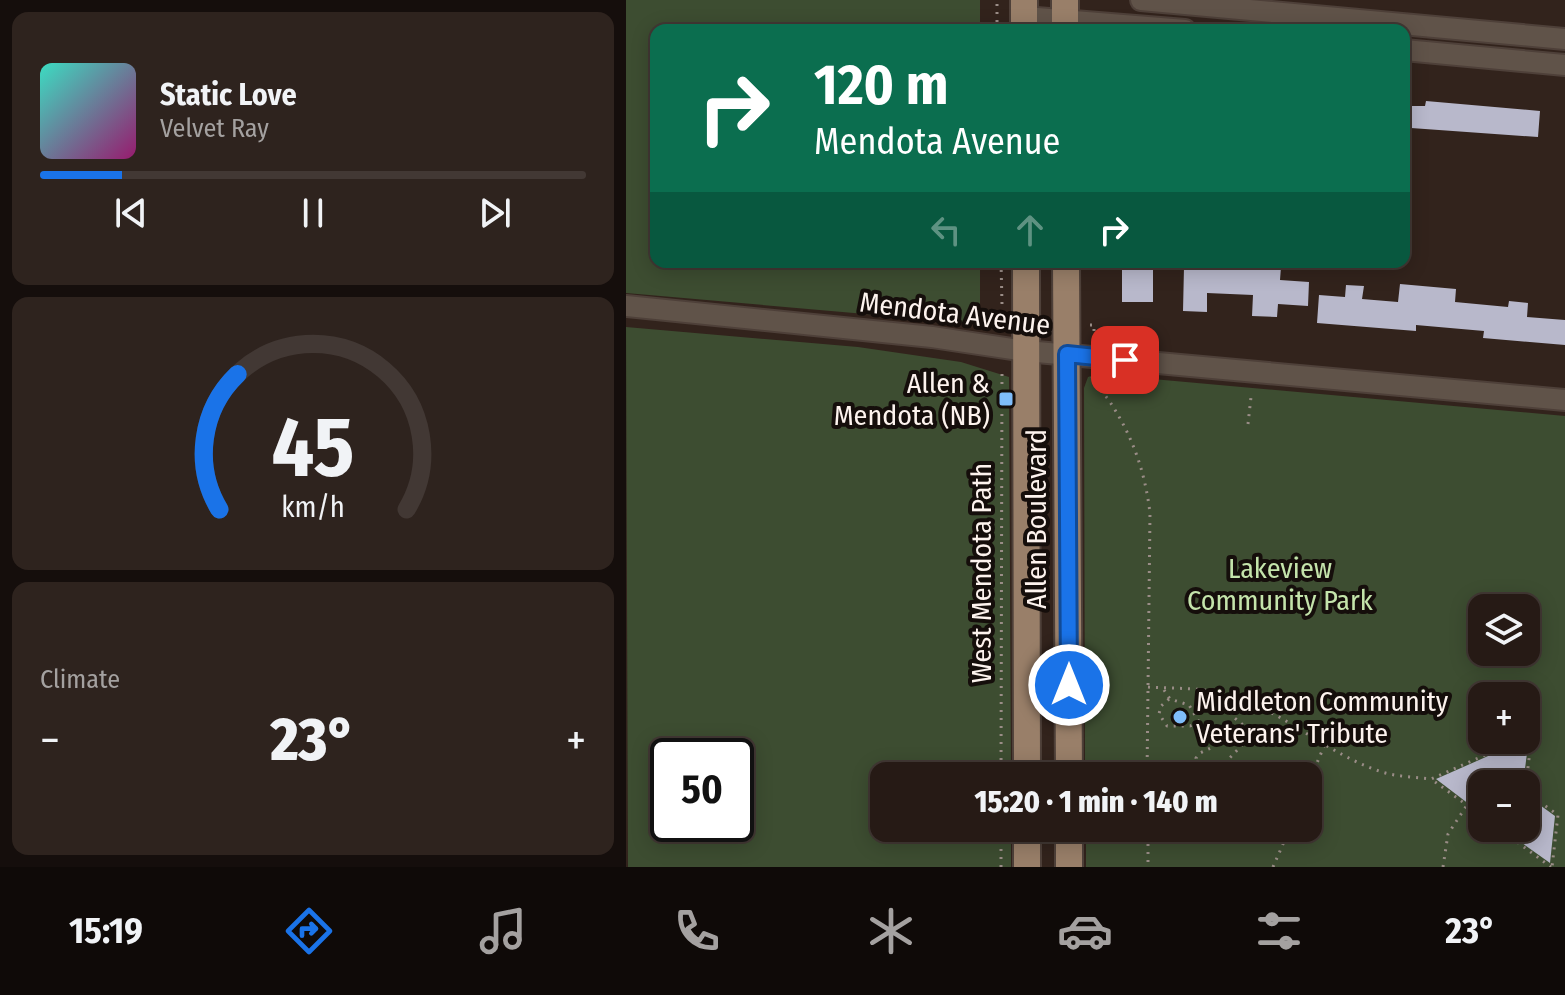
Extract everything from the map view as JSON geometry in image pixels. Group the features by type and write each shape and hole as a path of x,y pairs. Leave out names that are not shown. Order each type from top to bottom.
{"main road":[{"name":"Allen Boulevard","path":"1026,268 1027,762"},
{"name":"Allen Boulevard","path":"1066,268 1069,762"},
{"path":"1027,842 1027,867"},
{"path":"1069,842 1069,867"}],"street":[{"path":"1141,0 1402,24"},
{"path":"1024,16 1065,16 1134,24"},
{"path":"1410,25 1565,39"},
{"path":"1410,51 1565,65"},
{"name":"Mendota Avenue","path":"626,306 932,337 1026,351 1565,400"}],"path":[{"path":"997,0 997,24"},
{"path":"1001,268 1002,306"},
{"path":"1094,325 1094,331"},
{"name":"West Mendota Path","path":"1001,762 1002,370"},
{"path":"1092,378 1132,439 1147,489 1150,513 1147,762"},
{"path":"1248,424 1251,397"},
{"path":"1148,687 1187,688 1234,696 1382,772 1431,779 1467,805 1448,834 1443,867"},
{"path":"1163,688 1170,699 1191,706 1199,722 1211,728 1215,737 1212,749 1196,756 1203,770 1215,771 1246,741 1246,729 1242,722 1227,710 1234,696"},
{"path":"1170,699 1160,710 1162,722 1173,727 1199,722"},
{"path":"1317,762 1325,744"},
{"path":"1431,779 1487,754"},
{"path":"1517,842 1551,867 1558,815 1540,802"},
{"path":"1555,837 1565,838"},
{"path":"1001,842 1001,867"},
{"path":"1148,842 1148,867"},
{"path":"1273,867 1284,842"}],"green space":[{"path":"626,0 980,0 980,24 650,24 650,268 980,268 980,324 626,293"},
{"path":"626,327 858,347 961,362 1009,377 1011,762 870,762 870,842 1011,842 1011,867 628,867"},
{"name":"Lakeview Community Park","path":"1097,374 1565,416 1565,867 1086,867 1086,842 1322,842 1322,762 1085,762 1084,388 1088,377"}],"building":[{"path":"1426,101 1540,111 1538,137 1411,128 1412,106 1425,106"},
{"path":"1122,268 1153,268 1153,302 1122,302"},
{"path":"1184,268 1281,268 1280,280 1309,282 1308,306 1278,304 1277,317 1252,316 1253,295 1207,293 1207,312 1183,311"},
{"path":"1400,284 1456,289 1455,302 1508,307 1509,301 1528,303 1527,317 1565,320 1565,345 1483,338 1484,331 1416,325 1416,331 1317,323 1319,295 1345,297 1346,285 1364,286 1362,299 1398,302"},
{"path":"1493,754 1527,754 1525,770 1468,770 1468,803 1436,779"},
{"path":"1540,805 1555,816 1550,863 1521,842 1540,842"}],"place":[{"name":"Allen & Mendota (NB)","path":"1006,399"},
{"name":"Middleton Community Veterans' Tribute","path":"1180,717"}],"route":[{"path":"1069,685 1067,354 1125,360"}]}
